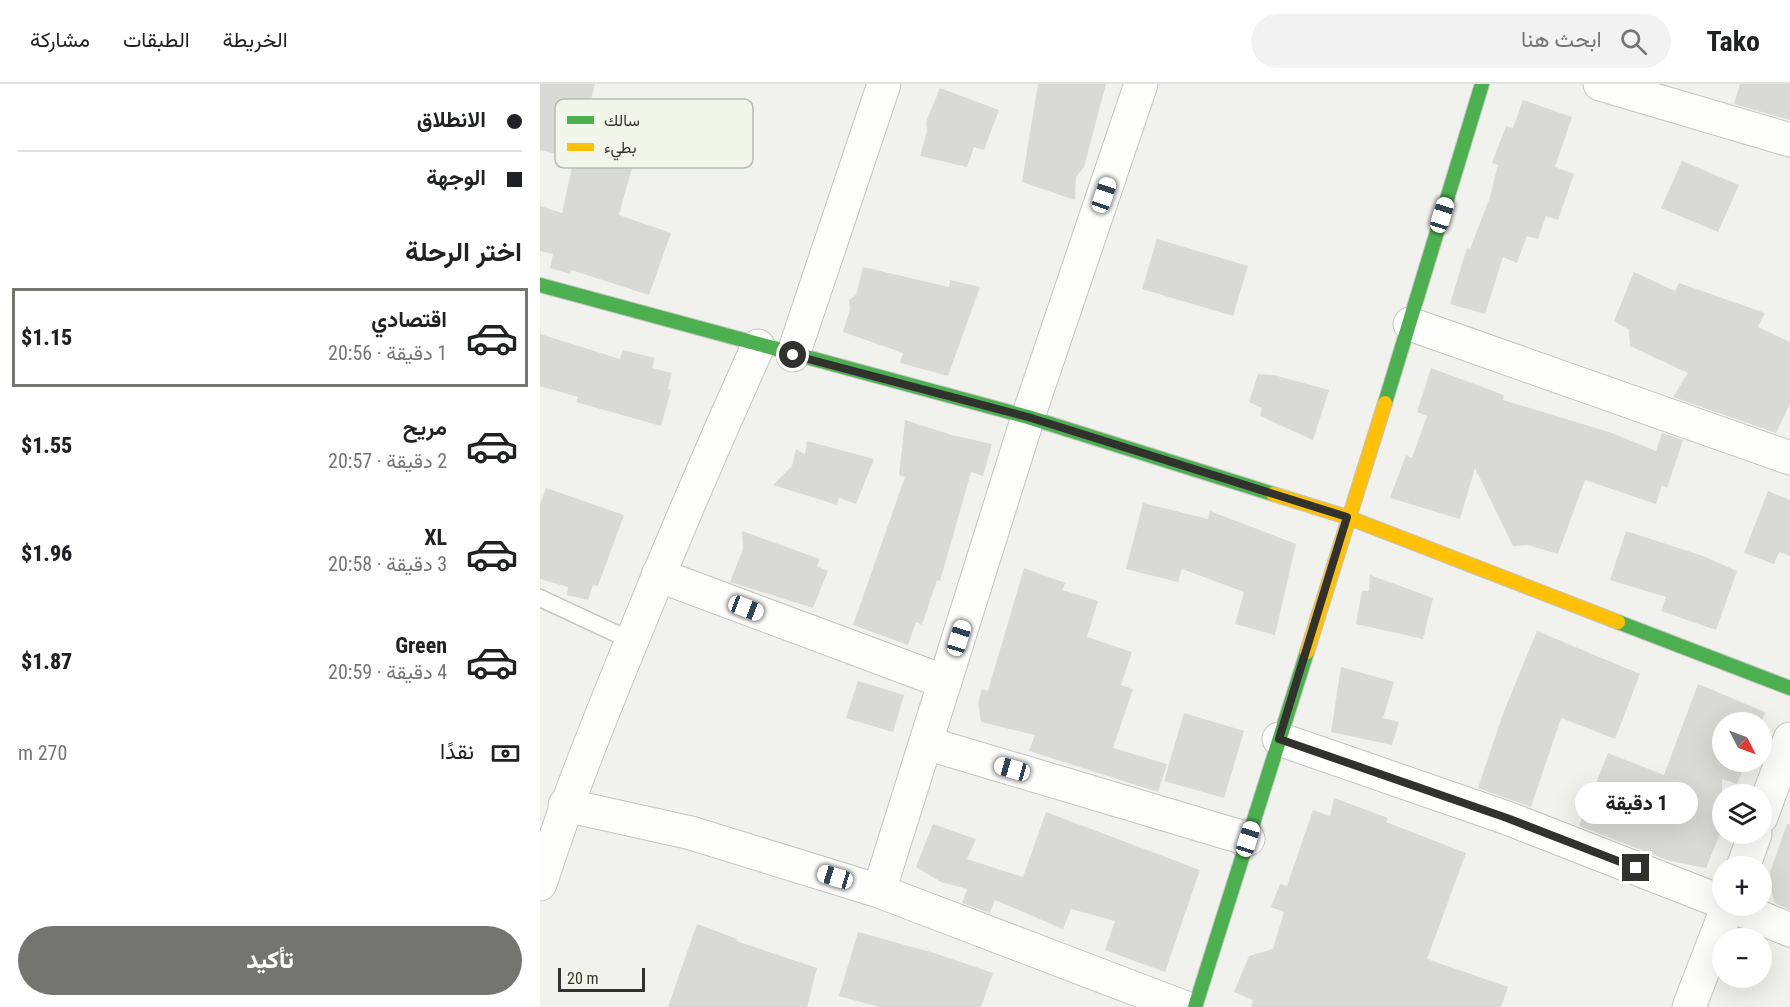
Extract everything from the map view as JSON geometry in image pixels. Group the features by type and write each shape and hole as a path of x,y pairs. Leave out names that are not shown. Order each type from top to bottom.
{"street":[{"path":"793,355 884,84"},
{"path":"879,891 1028,417 1142,84"},
{"path":"1195,1007 1347,517 1410,324 1482,84"},
{"path":"1600,84 1790,140"},
{"path":"540,285 758,346 1028,417 1347,517 1790,688"},
{"path":"1410,324 1790,458"},
{"path":"540,884 565,805 658,575 706,460 758,346"},
{"path":"658,575 945,682"},
{"path":"1279,739 1507,818 1712,898"},
{"path":"1772,788 1790,739"},
{"path":"926,743 1248,839"},
{"path":"565,805 691,834 879,891 1183,1007"},
{"path":"1689,1007 1727,916"},
{"path":"1756,916 1790,930"}],"lane":[{"path":"540,598 632,641"}],"building":[{"path":"540,84 595,84 591,99 555,99 555,154 540,150"},
{"path":"1038,84 1106,84 1084,167 1076,177 1075,200 1022,182"},
{"path":"1740,84 1790,84 1790,120 1734,104"},
{"path":"940,88 999,110 984,150 974,147 967,167 920,156 927,131 926,122"},
{"path":"1523,100 1572,117 1555,167 1574,174 1558,220 1546,216 1538,239 1527,236 1517,263 1503,257 1485,314 1450,304 1467,248 1470,249 1490,197 1498,165 1492,163 1506,126 1513,128"},
{"path":"1682,161 1739,185 1718,232 1661,208"},
{"path":"572,168 632,168 619,215 671,233 649,295 571,270 570,274 550,268 553,254 540,251 540,206 562,213"},
{"path":"1157,239 1248,266 1233,316 1142,289"},
{"path":"863,267 949,287 950,280 980,287 948,376 900,363 903,353 843,332 850,309 849,300 856,295"},
{"path":"1634,272 1675,291 1679,283 1765,313 1758,327 1790,342 1790,404 1776,433 1673,397 1688,373 1630,346 1629,330 1614,321"},
{"path":"540,334 620,359 623,350 655,358 652,368 672,373 668,389 671,390 661,426 576,402 578,397 540,386"},
{"path":"1431,368 1504,395 1503,400 1612,433 1656,451 1662,433 1683,440 1667,488 1662,485 1656,504 1585,480 1558,554 1528,545 1513,546 1475,468 1460,519 1390,498 1406,455 1412,458 1427,416 1417,412"},
{"path":"1258,374 1274,375 1329,390 1313,440 1260,416 1262,408 1249,402"},
{"path":"905,420 952,435 992,444 983,476 971,472 940,581 937,580 922,625 916,622 908,645 853,625 905,477 899,475"},
{"path":"807,441 874,459 856,504 839,498 837,505 773,485 792,466 796,449 805,454"},
{"path":"546,488 624,515 598,586 593,585 588,600 567,595 568,587 540,579 540,504"},
{"path":"1768,491 1790,500 1790,556 1779,552 1774,564 1744,553"},
{"path":"1143,503 1208,519 1210,511 1296,544 1275,635 1235,624 1244,592 1182,569 1178,582 1126,569"},
{"path":"742,531 820,559 817,566 828,571 813,608 730,582 743,549"},
{"path":"1626,531 1703,556 1737,571 1716,630 1661,611 1666,597 1610,580"},
{"path":"1024,568 1065,583 1063,590 1098,601 1087,637 1132,652 1121,685 1133,689 1113,748 1167,764 1158,792 1029,751 1035,735 981,722 978,703 982,689 988,691"},
{"path":"1370,575 1433,598 1423,639 1356,624 1362,591 1369,591"},
{"path":"1537,631 1640,674 1615,739 1561,718 1531,807 1478,788 1504,711"},
{"path":"1341,667 1394,682 1383,718 1399,722 1392,745 1331,732"},
{"path":"858,681 904,695 893,732 846,718"},
{"path":"1698,684 1765,712 1712,712 1712,772 1742,772 1737,784 1722,779 1722,784 1712,784 1712,844 1716,844 1706,868 1670,861 1579,826 1608,753 1664,775"},
{"path":"1184,713 1244,731 1224,798 1164,781"},
{"path":"1334,798 1388,818 1386,822 1466,853 1427,959 1508,987 1501,1007 1251,1007 1253,1000 1234,992 1249,956 1273,949 1284,912 1271,907 1280,884 1287,886 1313,810 1330,816"},
{"path":"1046,812 1200,870 1165,972 1105,950 1115,921 1071,909 1063,929 995,900 990,913 962,903 967,889 941,882 916,867 933,824 976,839 967,859 1023,877"},
{"path":"1787,824 1790,825 1790,910 1775,903 1772,892 1772,867"},
{"path":"697,924 737,939 736,941 817,968 807,1007 668,1007"},
{"path":"858,932 934,953 993,973 981,1007 879,1007 839,996"}],"traffic: fast":[{"path":"1385,403 1482,84"},
{"path":"540,285 1028,417 1273,494"},
{"path":"1618,622 1790,688"},
{"path":"1195,1007 1307,652"}],"traffic: slow":[{"path":"1307,652 1385,403"},
{"path":"1273,494 1347,517 1618,622"}],"route":[{"path":"793,355 1028,417 1347,517 1279,739 1507,818 1636,868"}]}
